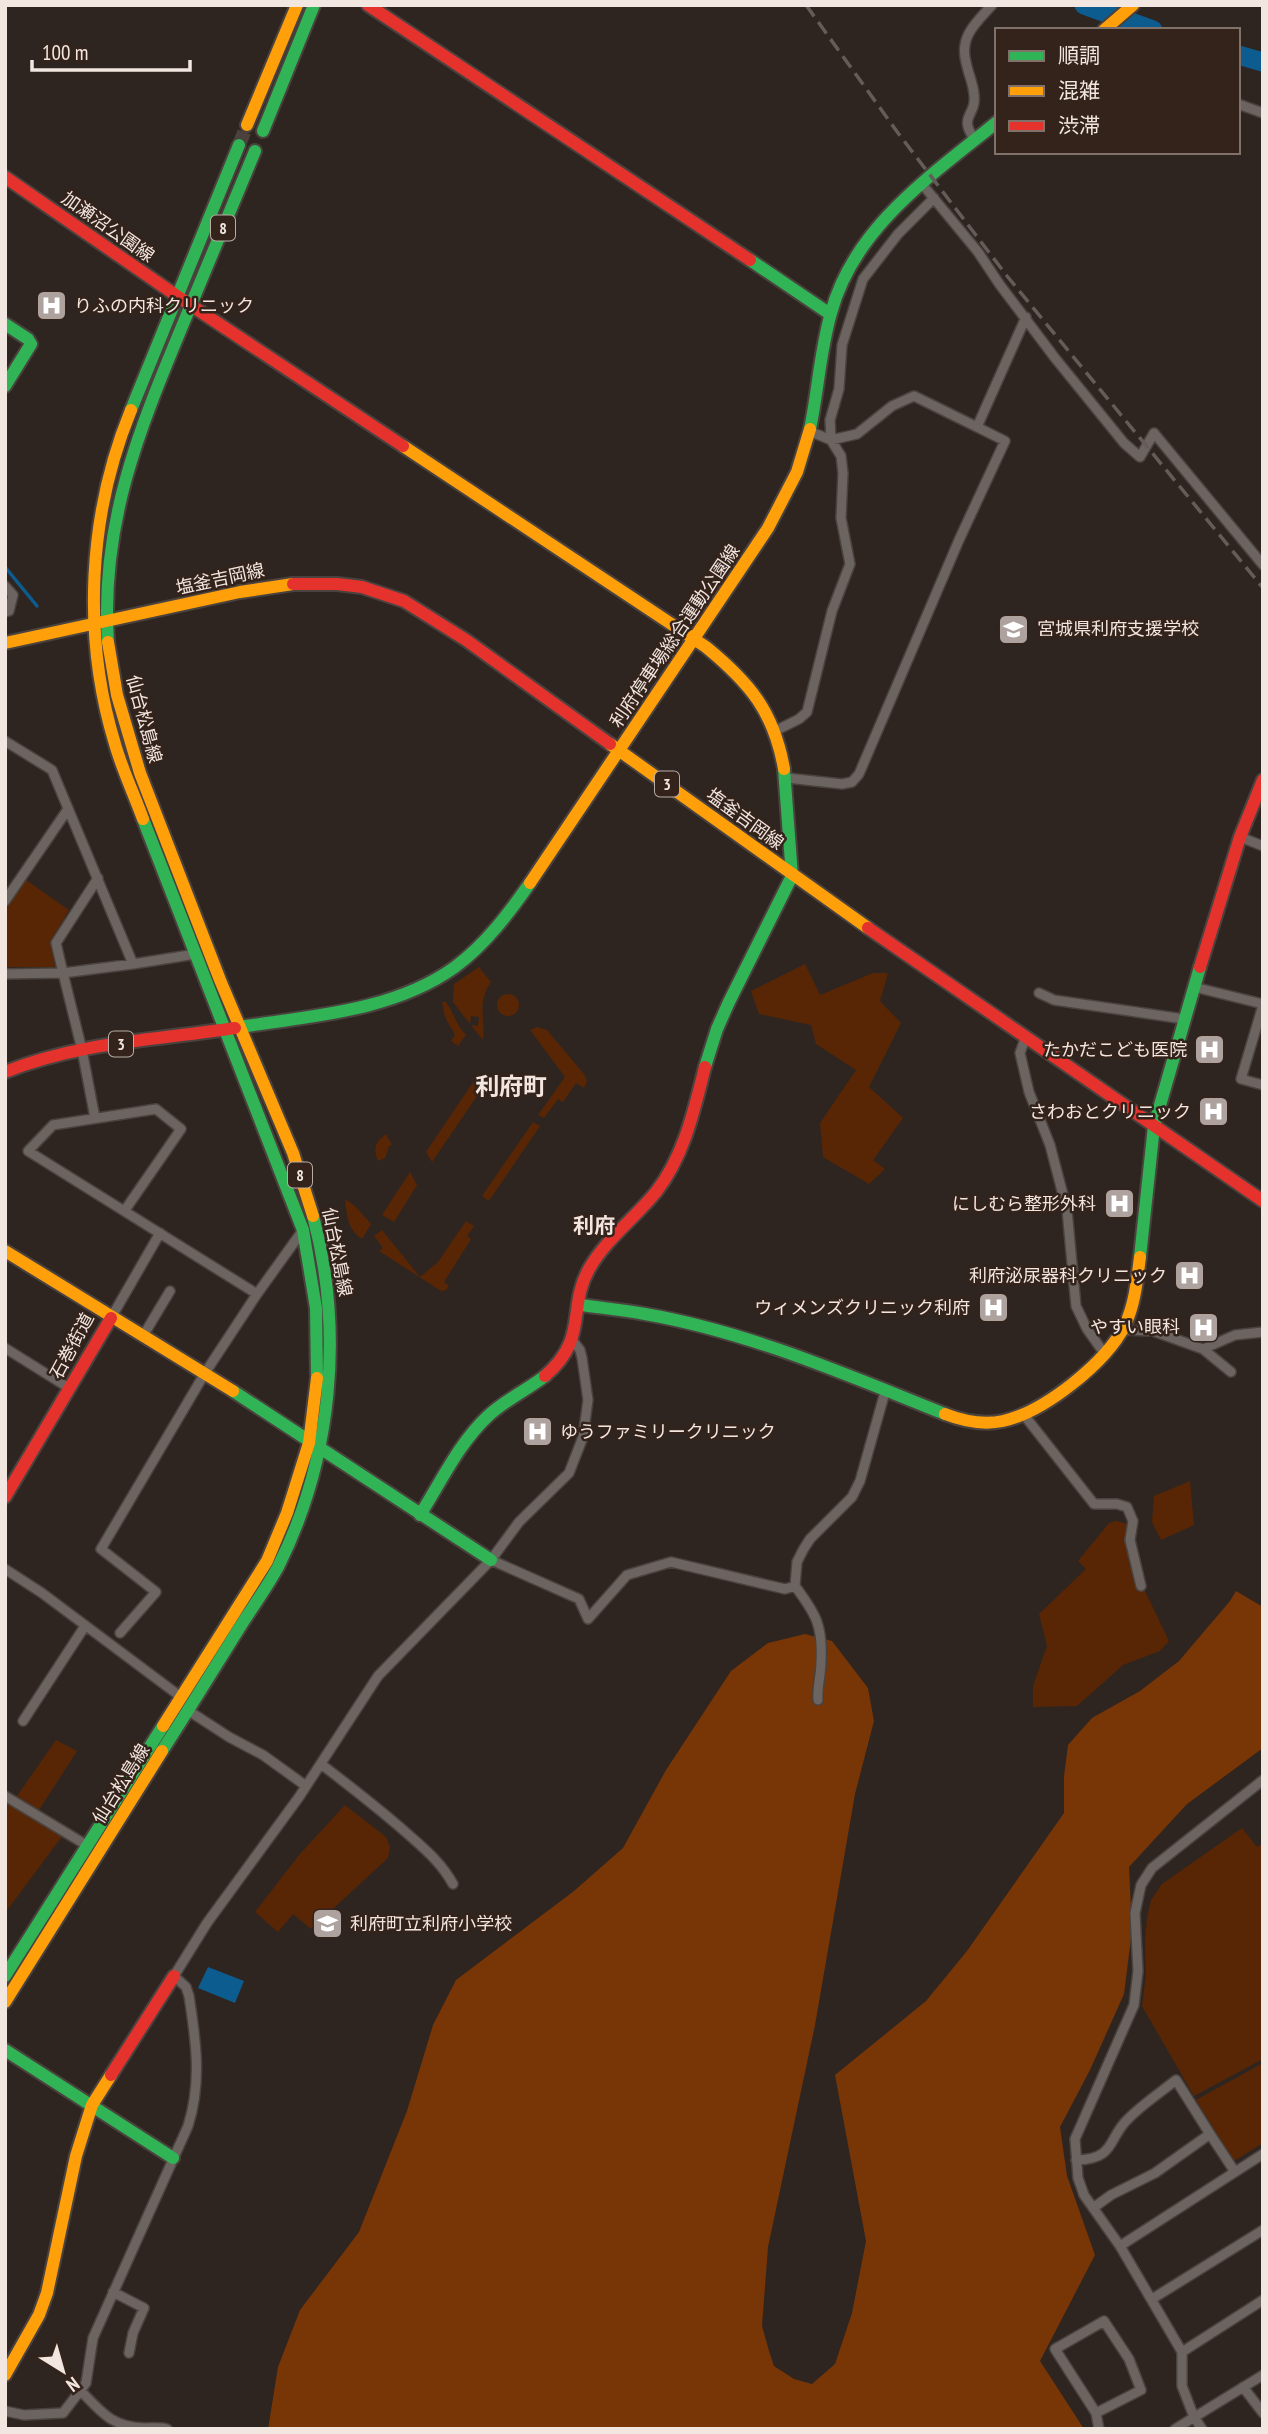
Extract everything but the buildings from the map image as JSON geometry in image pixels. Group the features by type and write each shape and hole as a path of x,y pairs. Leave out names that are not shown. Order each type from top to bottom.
{"main road":[{"path":"247,125 297,5"},
{"path":"263,131 314,5"},
{"path":"368,5 830,314"},
{"path":"1106,28 1133,5"},
{"name":"利府停車場総合運動公園線","path":"234,1028 398,997 421,988 462,962 492,934 695,640 782,505 799,468 809,431 836,293 862,245 886,217 922,184 995,124"},
{"name":"8","path":"177,296 239,145"},
{"name":"8","path":"191,305 255,150"},
{"name":"加瀬沼公園線","path":"7,182 722,659 760,699 777,730 787,778 792,874"},
{"name":"仙台松島線","path":"5,2002 277,1569 300,1520 314,1446 328,1394 332,1343 325,1265 306,1192 234,1028 196,954 115,746 105,708 93,623 94,565 100,517 110,471 122,430 177,296"},
{"name":"仙台松島線","path":"5,1976 267,1561 314,1446 318,1343 312,1269 303,1230 234,1028 134,754 120,709 108,642 107,595 118,498 137,436 191,305"},
{"path":"5,324 28,339 31,344 5,386"},
{"name":"塩釜吉岡線","path":"5,643 274,585 324,582 363,587 394,597 427,614 792,874 1263,1201"},
{"path":"581,1306 646,1314 719,1332 797,1356 956,1419 980,1423 1024,1415 1066,1388 1104,1353 1122,1330 1132,1307 1138,1284 1154,1126 1240,837 1263,780"},
{"path":"421,1515 470,1438 487,1417 508,1400 544,1378 573,1341 587,1274 595,1261 666,1180 677,1160 716,1031 792,874"},
{"name":"3","path":"5,1072 23,1063 82,1050 234,1028"},
{"name":"石巻街道","path":"5,1251 111,1318 5,1497"},
{"path":"111,1318 205,1373 491,1560"},
{"path":"5,2375 39,2315 47,2293 76,2156 92,2105 174,1976"},
{"path":"5,2050 173,2158"}],"street":[{"path":"975,140 967,129 966,121 975,97 963,50 970,31 992,5"},
{"path":"1240,105 1263,113"},
{"path":"922,184 978,252 1055,358 1124,443 1140,457 1154,433 1263,565"},
{"path":"777,730 807,712 832,611 850,564 841,518 841,456 831,440 830,420 839,389 842,345 863,279 898,234 934,198"},
{"path":"977,427 1026,317"},
{"path":"787,778 842,784 852,782 859,774 959,540 1005,442 914,396 892,406 857,434 831,440 809,431"},
{"path":"5,586 13,595 9,611 5,611"},
{"path":"5,741 52,770 133,964"},
{"path":"5,901 68,809"},
{"path":"1240,837 1263,846"},
{"path":"95,1118 82,1050 56,943 98,878"},
{"path":"5,974 63,973 196,954"},
{"path":"1194,987 1263,1004 1241,1079 1263,1085"},
{"path":"1039,993 1054,1000 1184,1019"},
{"path":"1026,1036 1020,1053 1029,1092 1051,1145 1067,1210 1076,1306 1087,1329 1104,1353"},
{"path":"125,1210 181,1129 156,1109 53,1125 28,1151 257,1294"},
{"path":"120,1633 156,1592 101,1549 205,1373 303,1230"},
{"path":"111,1318 160,1233"},
{"path":"143,1336 170,1291"},
{"path":"1122,1330 1153,1331 1203,1349 1231,1372"},
{"path":"1203,1349 1235,1335 1263,1332"},
{"path":"5,2411 24,2414 63,2413 81,2391 88,2375 93,2339 193,2108 198,2067 189,1996 186,1987 174,1976 207,1923 306,1786 378,1676 491,1560 519,1522 569,1473 585,1428 588,1400 582,1358 573,1341"},
{"path":"5,1348 69,1388"},
{"path":"818,1700 820,1628 813,1609 795,1586 797,1562 810,1539 852,1497 860,1481 886,1392"},
{"path":"1024,1415 1094,1504 1127,1507 1133,1521 1130,1540 1141,1586"},
{"path":"491,1560 579,1599 589,1619 627,1575 671,1562 785,1589 795,1586"},
{"path":"5,1569 180,1697"},
{"path":"23,1721 85,1626"},
{"path":"188,1711 263,1755 306,1786"},
{"path":"321,1764 379,1808 420,1845 444,1868 453,1884"},
{"path":"1202,2429 1194,2417 1182,2386 1182,2352 1120,2246 1084,2195 1078,2178 1076,2139 1134,2005 1138,1970 1135,1913 1141,1885 1152,1868 1263,1780"},
{"path":"5,1796 88,1846"},
{"path":"1076,2160 1089,2160 1107,2150 1126,2120 1177,2080 1235,2172"},
{"path":"1093,2208 1111,2195 1155,2173 1210,2134"},
{"path":"1120,2246 1263,2154"},
{"path":"1152,2299 1263,2230"},
{"path":"113,2292 144,2308 133,2333 129,2353"},
{"path":"1182,2352 1263,2300"},
{"path":"1096,2413 1141,2390 1129,2359 1104,2321 1055,2349 1096,2413 1099,2429"},
{"path":"1175,2429 1263,2375"},
{"path":"1243,2387 1263,2413"},
{"path":"81,2391 116,2424 167,2429"}],"shaded area":[{"path":"26,880 69,910 50,942 55,967 5,967 5,911"},
{"path":"805,964 820,995 873,973 888,973 880,1001 901,1023 869,1087 903,1118 873,1160 885,1169 869,1184 823,1157 820,1123 856,1070 816,1044 811,1025 759,1014 751,991"},
{"path":"479,967 491,982 483,1004 483,1040 471,1025 478,1026 479,1017 471,1016 470,1024 453,1002 454,984"},
{"path":"504,994 512,994 519,1001 519,1009 512,1016 504,1016 497,1009 497,1001"},
{"path":"442,1002 446,1002 466,1035 458,1046 451,1041 455,1035 445,1017"},
{"path":"537,1027 547,1030 587,1081 584,1088 576,1083 563,1102 558,1099 544,1118 538,1115 565,1077 530,1030"},
{"path":"485,1077 488,1080 432,1162 426,1152 476,1078"},
{"path":"533,1122 540,1126 489,1201 482,1196"},
{"path":"386,1134 392,1145 389,1146 385,1158 378,1161 376,1146"},
{"path":"410,1172 417,1185 394,1222 382,1215"},
{"path":"345,1199 371,1224 362,1239 351,1226"},
{"path":"466,1221 474,1226 467,1236 471,1239 444,1282 449,1286 441,1291 379,1251 383,1248 374,1236 382,1230 420,1277 438,1262"},
{"path":"1190,1481 1194,1525 1161,1540 1152,1522 1154,1496"},
{"path":"1117,1521 1127,1524 1138,1591 1145,1591 1169,1641 1160,1651 1123,1665 1077,1706 1033,1707 1033,1686 1047,1646 1039,1614 1086,1569 1078,1561 1109,1523"},
{"path":"1236,1591 1263,1607 1263,1748 1187,1804 1129,1867 1132,1930 1124,1994 1090,2070 1060,2127 1067,2176 1095,2255 1040,2361 1084,2429 268,2429 278,2367 300,2310 359,2232 407,2111 433,2025 456,1980 574,1891 623,1848 666,1770 731,1671 768,1643 805,1634 832,1641 868,1688 874,1721 855,1794 815,2025 768,2247 762,2326 769,2351 774,2366 794,2379 812,2384 835,2364 852,2313 866,2241 835,2075 926,2001 967,1951 1064,1813 1064,1776 1068,1745 1092,1718 1140,1691 1179,1661"},
{"path":"56,1740 77,1751 39,1810 17,1796"},
{"path":"5,1799 63,1835 5,1913"},
{"path":"345,1805 386,1837 390,1847 388,1858 311,1929 293,1914 278,1932 255,1912 299,1855"},
{"path":"1242,1828 1257,1847 1263,1843 1263,2059 1194,2096 1142,2006 1146,1975 1147,1918 1151,1900 1162,1884"},
{"path":"1263,2063 1263,2143 1234,2161 1196,2100"}],"water":[{"path":"208,1967 244,1981 235,2003 198,1988"}],"waterway":[{"path":"1084,5 1147,28"},
{"path":"1240,56 1263,62"},
{"path":"5,567 37,606"}],"tunnel":[{"path":"239,145 247,125"}],"railway":[{"path":"806,5 898,133 1007,276 1263,588"}],"traffic: fast":[{"path":"263,131 314,5"},
{"path":"810,429 831,313 842,282 857,254 898,205 995,124"},
{"path":"131,410 239,145"},
{"path":"108,642 110,557 126,478 152,402 255,151"},
{"path":"750,260 830,314"},
{"path":"5,324 28,339 31,344 5,386"},
{"path":"705,1067 729,1002 792,876 784,769"},
{"path":"143,819 303,1230 316,1308 317,1378"},
{"path":"240,1027 352,1009 406,993 431,982 455,967 477,948 505,917 530,883"},
{"path":"1140,1257 1154,1126 1200,967"},
{"path":"162,1751 278,1567 311,1483 321,1439 330,1350 323,1260 313,1216"},
{"path":"581,1305 684,1322 760,1343 945,1414"},
{"path":"420,1515 459,1450 478,1427 502,1405 545,1376"},
{"path":"233,1391 491,1560"},
{"path":"5,1976 163,1726"},
{"path":"5,2050 173,2158"}],"traffic: slow":[{"path":"247,125 297,5"},
{"path":"1106,28 1133,5"},
{"path":"131,410 117,450 98,533 94,619 104,703 118,753 143,819"},
{"path":"530,883 768,528 797,472 810,429"},
{"path":"403,446 706,647 735,673 758,700 774,731 784,769"},
{"path":"5,643 240,592 293,584"},
{"path":"108,642 117,695 140,773 220,980 293,1153 313,1216"},
{"path":"610,744 868,928"},
{"path":"5,1251 233,1391"},
{"path":"945,1414 974,1422 1003,1421 1037,1408 1072,1384 1104,1355 1125,1325 1137,1283 1140,1257"},
{"path":"163,1726 267,1561 287,1513 309,1443 317,1378"},
{"path":"5,2002 162,1751"},
{"path":"5,2375 39,2315 47,2293 76,2156 92,2105 111,2075"}],"traffic: jam":[{"path":"368,5 750,260"},
{"path":"5,177 177,296 403,446"},
{"path":"293,584 362,587 404,601 466,640 610,744"},
{"path":"1200,967 1240,837 1263,780"},
{"path":"868,928 1263,1201"},
{"path":"5,1072 89,1048 235,1028"},
{"path":"545,1376 567,1349 579,1297 589,1269 604,1248 656,1192 674,1163 687,1132 705,1067"},
{"path":"5,1497 111,1318"},
{"path":"111,2075 174,1976"}],"place":[{"name":"りふの内科クリニック","path":"51,306"},
{"name":"宮城県利府支援学校","path":"1014,629"},
{"name":"たかだこども医院","path":"1210,1050"},
{"name":"さわおとクリニック","path":"1214,1112"},
{"name":"にしむら整形外科","path":"1119,1204"},
{"name":"利府泌尿器科クリニック","path":"1190,1276"},
{"name":"ウィメンズクリニック利府","path":"993,1308"},
{"name":"やすい眼科","path":"1203,1327"},
{"name":"ゆうファミリークリニック","path":"537,1432"},
{"name":"利府町立利府小学校","path":"327,1924"}],"district":[{"name":"利府町","path":"511,1087"},
{"name":"利府","path":"594,1226"}]}
